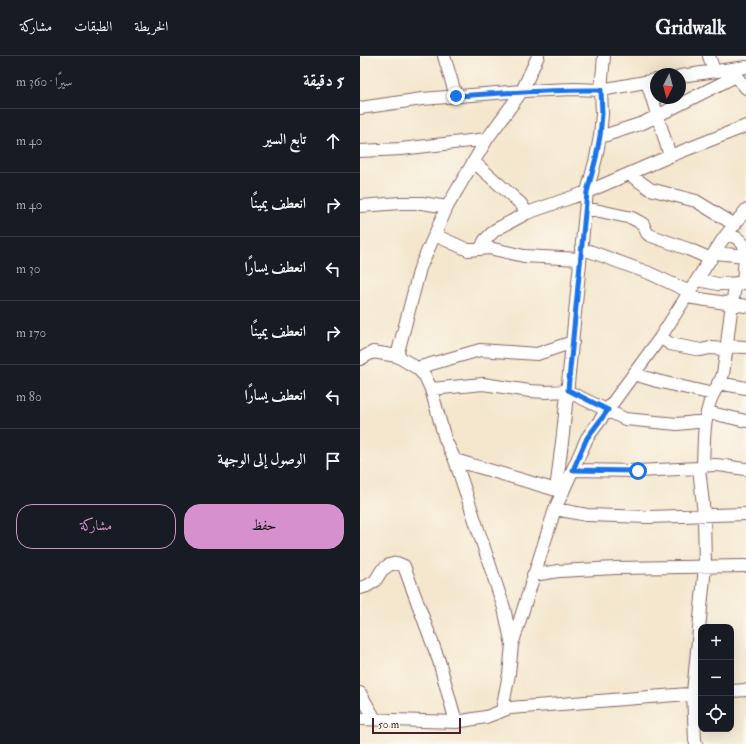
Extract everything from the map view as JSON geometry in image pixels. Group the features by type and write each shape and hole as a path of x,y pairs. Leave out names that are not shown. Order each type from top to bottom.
{"street":[{"path":"444,56 456,96"},
{"path":"397,356 420,268 447,206 487,139 522,91 538,56"},
{"path":"502,710 509,674 512,645 555,509 559,491 587,192 600,137 602,114 601,90 604,56"},
{"path":"709,56 714,71"},
{"path":"600,137 643,123 746,67"},
{"path":"686,75 714,71 734,73 746,88"},
{"path":"360,108 422,99 522,91 574,89 601,90 650,81"},
{"path":"655,104 670,156"},
{"path":"481,248 485,240 495,230 527,213 587,192 670,156 746,126"},
{"path":"360,151 401,149 487,139"},
{"path":"474,162 520,204 527,213"},
{"path":"629,174 650,188 696,201 735,224"},
{"path":"360,206 408,203 447,206"},
{"path":"586,208 632,218 643,224 647,234 688,249 713,256 746,254"},
{"path":"559,491 573,470 587,438 661,337 727,234 746,210"},
{"path":"696,744 694,740 705,566 701,467 706,417 712,394 722,376 732,304 742,283 746,254 742,241 737,237 727,234"},
{"path":"435,235 468,250 489,248 524,256 581,253 649,273 688,294 746,306"},
{"path":"698,280 718,284 742,283"},
{"path":"661,337 670,344 704,350 710,348 746,347"},
{"path":"418,368 480,350 537,354 573,342"},
{"path":"360,359 373,352 397,356 418,368 425,376 431,389 445,439 455,460 504,608 512,645"},
{"path":"634,374 712,394"},
{"path":"718,383 746,388"},
{"path":"431,389 483,384 530,391 546,392 568,390 625,419 677,424 706,417 746,421"},
{"path":"455,460 559,491"},
{"path":"573,470 638,471 722,466 746,469"},
{"path":"555,509 587,515 648,517 704,514 746,514"},
{"path":"360,588 375,581 382,570 389,566 397,563 404,566 439,661 456,722"},
{"path":"533,575 559,571 602,568 746,566"},
{"path":"734,691 746,690"},
{"path":"360,693 374,719"},
{"path":"360,719 456,722 486,717 510,708 541,704 697,693"}],"route":[{"path":"456,96 522,91 574,89 601,90 602,114 600,136 587,192 568,390 608,410 587,438 573,470 638,471"}]}
